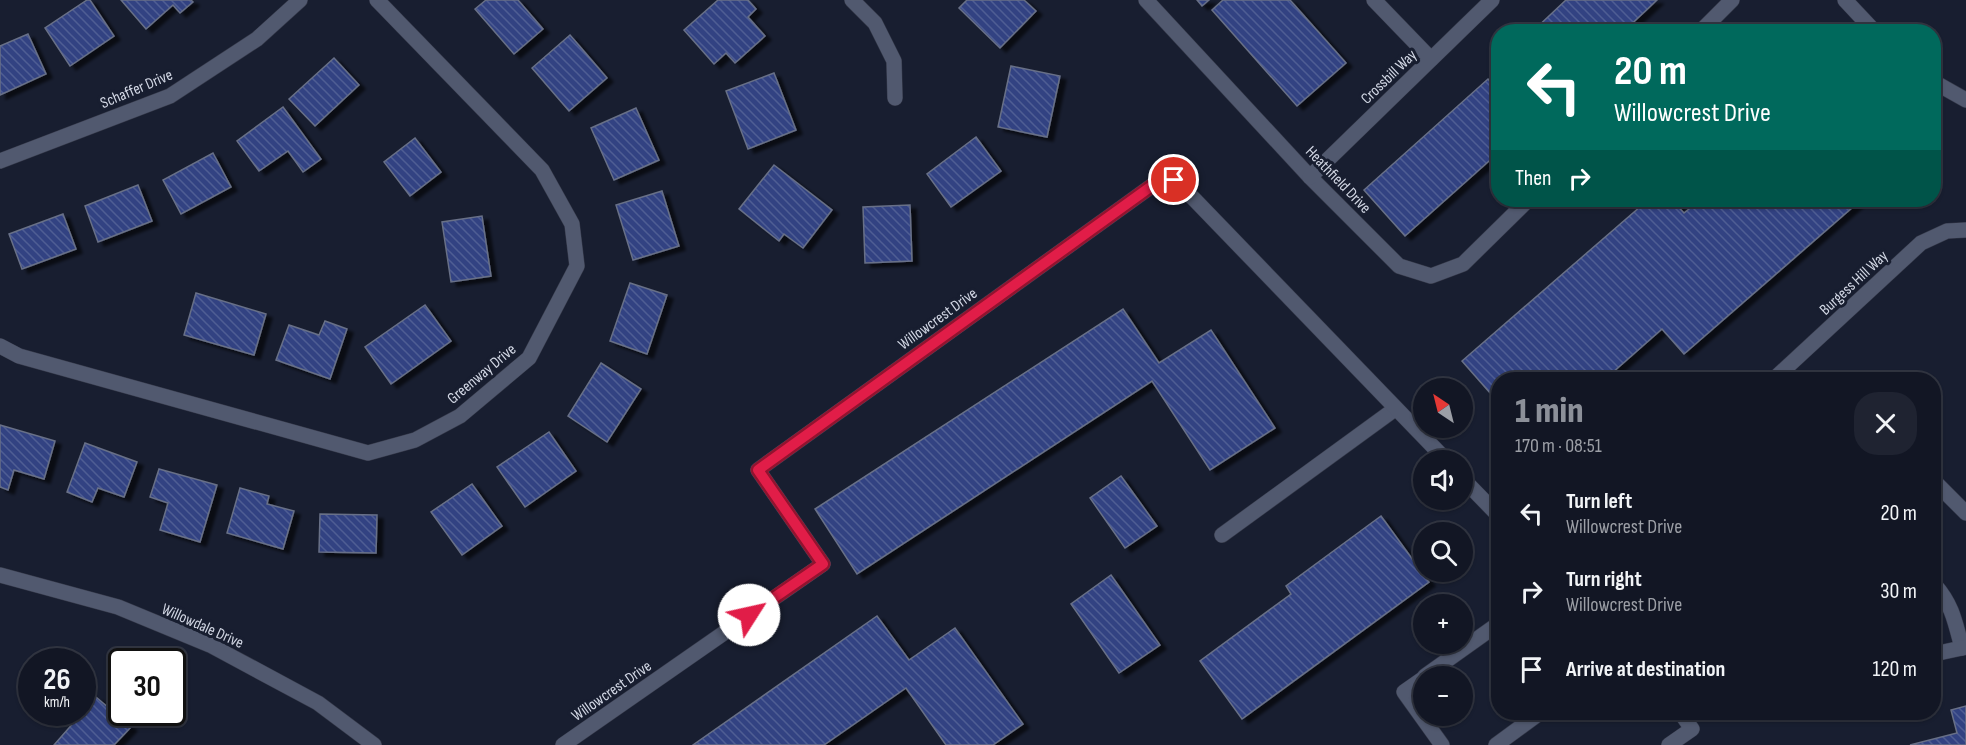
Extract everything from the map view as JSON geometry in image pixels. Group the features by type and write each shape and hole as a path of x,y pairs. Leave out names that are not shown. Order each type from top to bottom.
{"street":[{"name":"Schaffer Drive","path":"0,161 170,96 257,39 300,0"},
{"name":"Greenway Drive","path":"0,346 19,356 368,453 415,440 460,416 529,358 577,266 572,224 542,170 377,0"},
{"path":"852,0 875,23 894,61 895,98"},
{"name":"Heathfield Drive","path":"1146,0 1310,177 1399,266 1431,276 1463,264 1521,207"},
{"path":"1374,0 1431,59"},
{"path":"1708,24 1732,0"},
{"path":"1845,0 1868,24"},
{"name":"Crossbill Way","path":"1310,177 1486,2"},
{"path":"1941,86 1966,100"},
{"name":"Willowcrest Drive","path":"563,745 823,564 758,470 1153,185 1174,180 1436,450"},
{"name":"Burgess Hill Way","path":"1782,372 1921,243 1947,231 1966,230"},
{"path":"1222,535 1395,409"},
{"path":"1941,488 1966,513"},
{"path":"1473,489 1491,508"},
{"name":"Willowdale Drive","path":"0,575 118,608 210,645 318,703 374,745"},
{"path":"1941,592 1953,611 1964,647 1941,652"},
{"path":"1439,666 1491,629"},
{"path":"1413,685 1404,692 1413,705"},
{"path":"1496,745 1529,720"},
{"path":"1669,745 1692,729 1686,720"},
{"path":"1428,726 1442,745"}],"building":[{"path":"90,0 114,36 70,66 45,28"},
{"path":"121,0 191,0 193,2 180,13 173,5 146,29"},
{"path":"486,0 518,0 543,29 514,54 475,9"},
{"path":"718,0 748,0 756,9 748,17 765,36 735,63 726,53 714,64 684,30"},
{"path":"967,0 1024,0 1036,11 1000,48 959,8"},
{"path":"1197,0 1209,0 1202,6"},
{"path":"1223,0 1290,0 1346,63 1297,106 1212,10"},
{"path":"1566,0 1657,0 1632,24 1540,24"},
{"path":"28,34 46,74 0,95 0,46"},
{"path":"570,35 607,78 569,111 532,68"},
{"path":"334,58 359,85 315,126 289,99"},
{"path":"1011,66 1060,76 1047,137 998,127"},
{"path":"774,73 796,130 748,149 726,91"},
{"path":"1488,79 1491,83 1491,159 1405,236 1364,190"},
{"path":"283,107 321,159 303,172 288,151 259,171 237,141"},
{"path":"636,108 659,160 614,180 591,128"},
{"path":"976,137 1001,171 951,207 927,174"},
{"path":"415,138 441,172 410,196 384,162"},
{"path":"213,153 231,187 181,214 163,180"},
{"path":"774,165 832,210 803,248 784,234 779,241 739,209"},
{"path":"138,185 152,221 98,242 85,206"},
{"path":"662,191 679,246 633,260 616,205"},
{"path":"910,205 912,261 865,263 863,207"},
{"path":"1640,207 1678,207 1684,213 1691,207 1853,207 1684,354 1662,329 1613,372 1491,372 1491,394 1462,361"},
{"path":"63,214 76,249 22,269 9,234"},
{"path":"482,216 491,276 451,282 442,222"},
{"path":"630,283 667,295 647,354 610,341"},
{"path":"196,293 266,314 254,355 184,335"},
{"path":"425,305 451,341 391,384 365,347"},
{"path":"1123,309 1159,363 1211,330 1275,428 1210,470 1152,381 857,574 815,509"},
{"path":"325,321 347,329 330,379 276,360 289,325 319,335"},
{"path":"601,363 641,389 607,442 568,416"},
{"path":"0,425 55,441 44,479 14,470 8,490 0,487"},
{"path":"549,432 576,471 525,507 497,467"},
{"path":"85,443 137,462 124,497 98,488 92,502 67,492"},
{"path":"159,469 217,485 200,542 160,530 168,503 150,497"},
{"path":"1121,476 1157,526 1125,548 1090,498"},
{"path":"472,484 502,526 462,555 431,512"},
{"path":"240,488 269,496 267,504 294,511 283,549 227,533"},
{"path":"320,514 377,515 376,553 319,552"},
{"path":"1381,516 1413,560 1413,582 1429,582 1242,719 1200,661 1291,594 1286,586"},
{"path":"1111,575 1160,645 1119,673 1071,604"},
{"path":"877,616 909,660 955,628 1023,724 993,745 946,745 906,688 824,745 693,745"},
{"path":"96,697 108,707 108,726 131,727 114,745 54,745 71,726 96,726"},
{"path":"1966,706 1966,745 1910,745 1957,733 1951,710"}],"route":[{"path":"749,615 823,564 758,470 1153,185 1174,180"}]}
